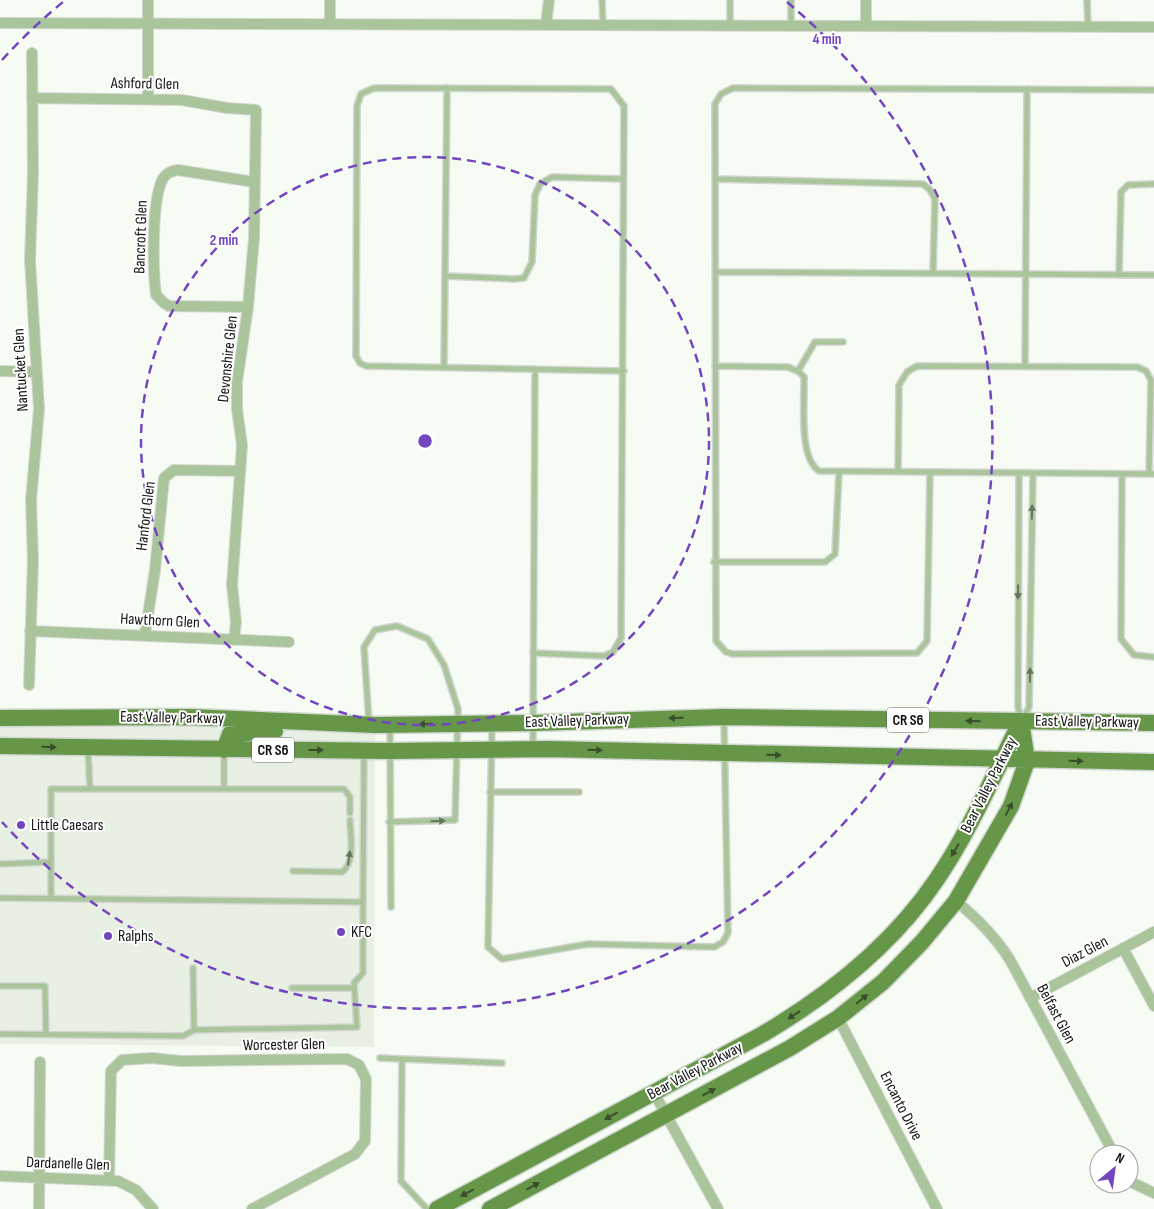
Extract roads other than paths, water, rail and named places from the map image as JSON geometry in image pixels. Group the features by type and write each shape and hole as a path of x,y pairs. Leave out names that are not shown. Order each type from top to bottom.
{"main road":[{"name":"East Valley Parkway","path":"0,718 190,718 368,724 492,724 724,717 1154,723"},
{"name":"Bear Valley Parkway","path":"437,1209 786,1020 827,991 880,944 937,879 969,826 1021,721"},
{"name":"Bear Valley Parkway","path":"490,1209 790,1048 838,1018 883,982 922,942 956,901 1011,806 1028,761 1021,721"},
{"path":"224,750 230,734 280,731 298,722"},
{"name":"East Valley Parkway","path":"0,746 364,751 533,749 1028,761 1154,762"}],"street":[{"path":"148,0 148,99"},
{"path":"330,0 330,24"},
{"path":"546,24 549,0"},
{"path":"866,0 866,26"},
{"path":"0,23 1154,27"},
{"name":"Nantucket Glen","path":"29,685 33,560 31,500 39,409 30,260 33,173 32,53"},
{"name":"Ashford Glen","path":"32,98 182,100 227,108 256,110"},
{"name":"Devonshire Glen","path":"234,640 236,622 232,585 242,445 237,409 237,382 248,307 254,238 256,110"},
{"name":"Bancroft Glen","path":"248,307 170,306 164,304 156,295 154,234 158,190 164,177 170,172 178,170 254,182"},
{"path":"0,371 36,372"},
{"name":"Hanford Glen","path":"145,634 155,570 164,478 174,470 240,471"},
{"name":"Hawthorn Glen","path":"30,631 145,634 288,642"},
{"name":"Belfast Glen","path":"956,901 979,920 997,939 1109,1144"},
{"name":"Diaz Glen","path":"1030,998 1154,932"},
{"path":"1123,948 1154,1006"},
{"name":"Encanto Drive","path":"838,1018 937,1209"},
{"name":"Worcester Glen","path":"109,1180 111,1072 122,1060 152,1058 180,1061 347,1058 360,1065 366,1079 365,1141 355,1154 252,1209"},
{"path":"39,1209 40,1062"},
{"path":"654,1093 718,1209"},
{"name":"Dardanelle Glen","path":"0,1176 118,1181 136,1190 153,1209"},
{"path":"1139,1186 1154,1193"}],"lane":[{"path":"602,0 603,24"},
{"path":"730,0 730,25"},
{"path":"791,0 791,26"},
{"path":"1087,0 1088,26"},
{"path":"533,653 604,656 613,652 621,638 624,371 624,106 611,89 374,88 361,94 357,116 356,356 360,363 366,366 624,371"},
{"path":"444,367 446,88"},
{"path":"930,472 927,641 918,653 733,654 726,652 716,641 714,562 715,104 721,94 733,88 1154,90"},
{"path":"1025,368 1027,89"},
{"path":"445,276 524,278 532,262 535,195 540,184 552,177 623,179"},
{"path":"716,179 923,184 930,190 935,199 933,273"},
{"path":"1119,275 1121,192 1128,184 1154,184"},
{"path":"716,272 1154,275"},
{"path":"798,371 815,342 843,342"},
{"path":"715,366 788,368 798,371 804,377 806,452 812,466 819,471 838,472 1152,474 1151,380 1146,371 1137,366 1025,368 917,366 907,372 899,385 898,472"},
{"path":"533,749 535,369"},
{"path":"714,562 825,562 835,554 838,472"},
{"path":"1019,473 1018,708 1021,721"},
{"path":"1021,721 1030,708 1033,474"},
{"path":"1122,474 1121,639 1134,654 1154,656"},
{"path":"1018,564 1031,563"},
{"path":"368,724 364,648 375,630 397,626 428,639 444,665 458,709 455,820 389,822"},
{"path":"1018,632 1030,632"},
{"path":"492,724 488,948 502,959 588,944 714,947 723,942 728,933 724,717"},
{"path":"390,724 389,822 391,907"},
{"path":"88,748 90,789"},
{"path":"224,750 224,789"},
{"path":"0,1034 183,1036 194,1030 356,1027 354,983 363,973 364,751"},
{"path":"51,898 51,789 344,789 350,797 350,813"},
{"path":"490,792 579,792"},
{"path":"293,871 342,872 347,868 350,860 350,820"},
{"path":"0,864 51,862"},
{"path":"0,898 363,902"},
{"path":"193,968 194,1030"},
{"path":"0,986 45,986 46,1034"},
{"path":"292,988 354,988"},
{"path":"380,1058 502,1063"},
{"path":"402,1059 402,1181 427,1209"}],"place":[{"name":"Little Caesars","path":"21,825"},
{"name":"KFC","path":"341,932"},
{"name":"Ralphs","path":"108,936"}]}
